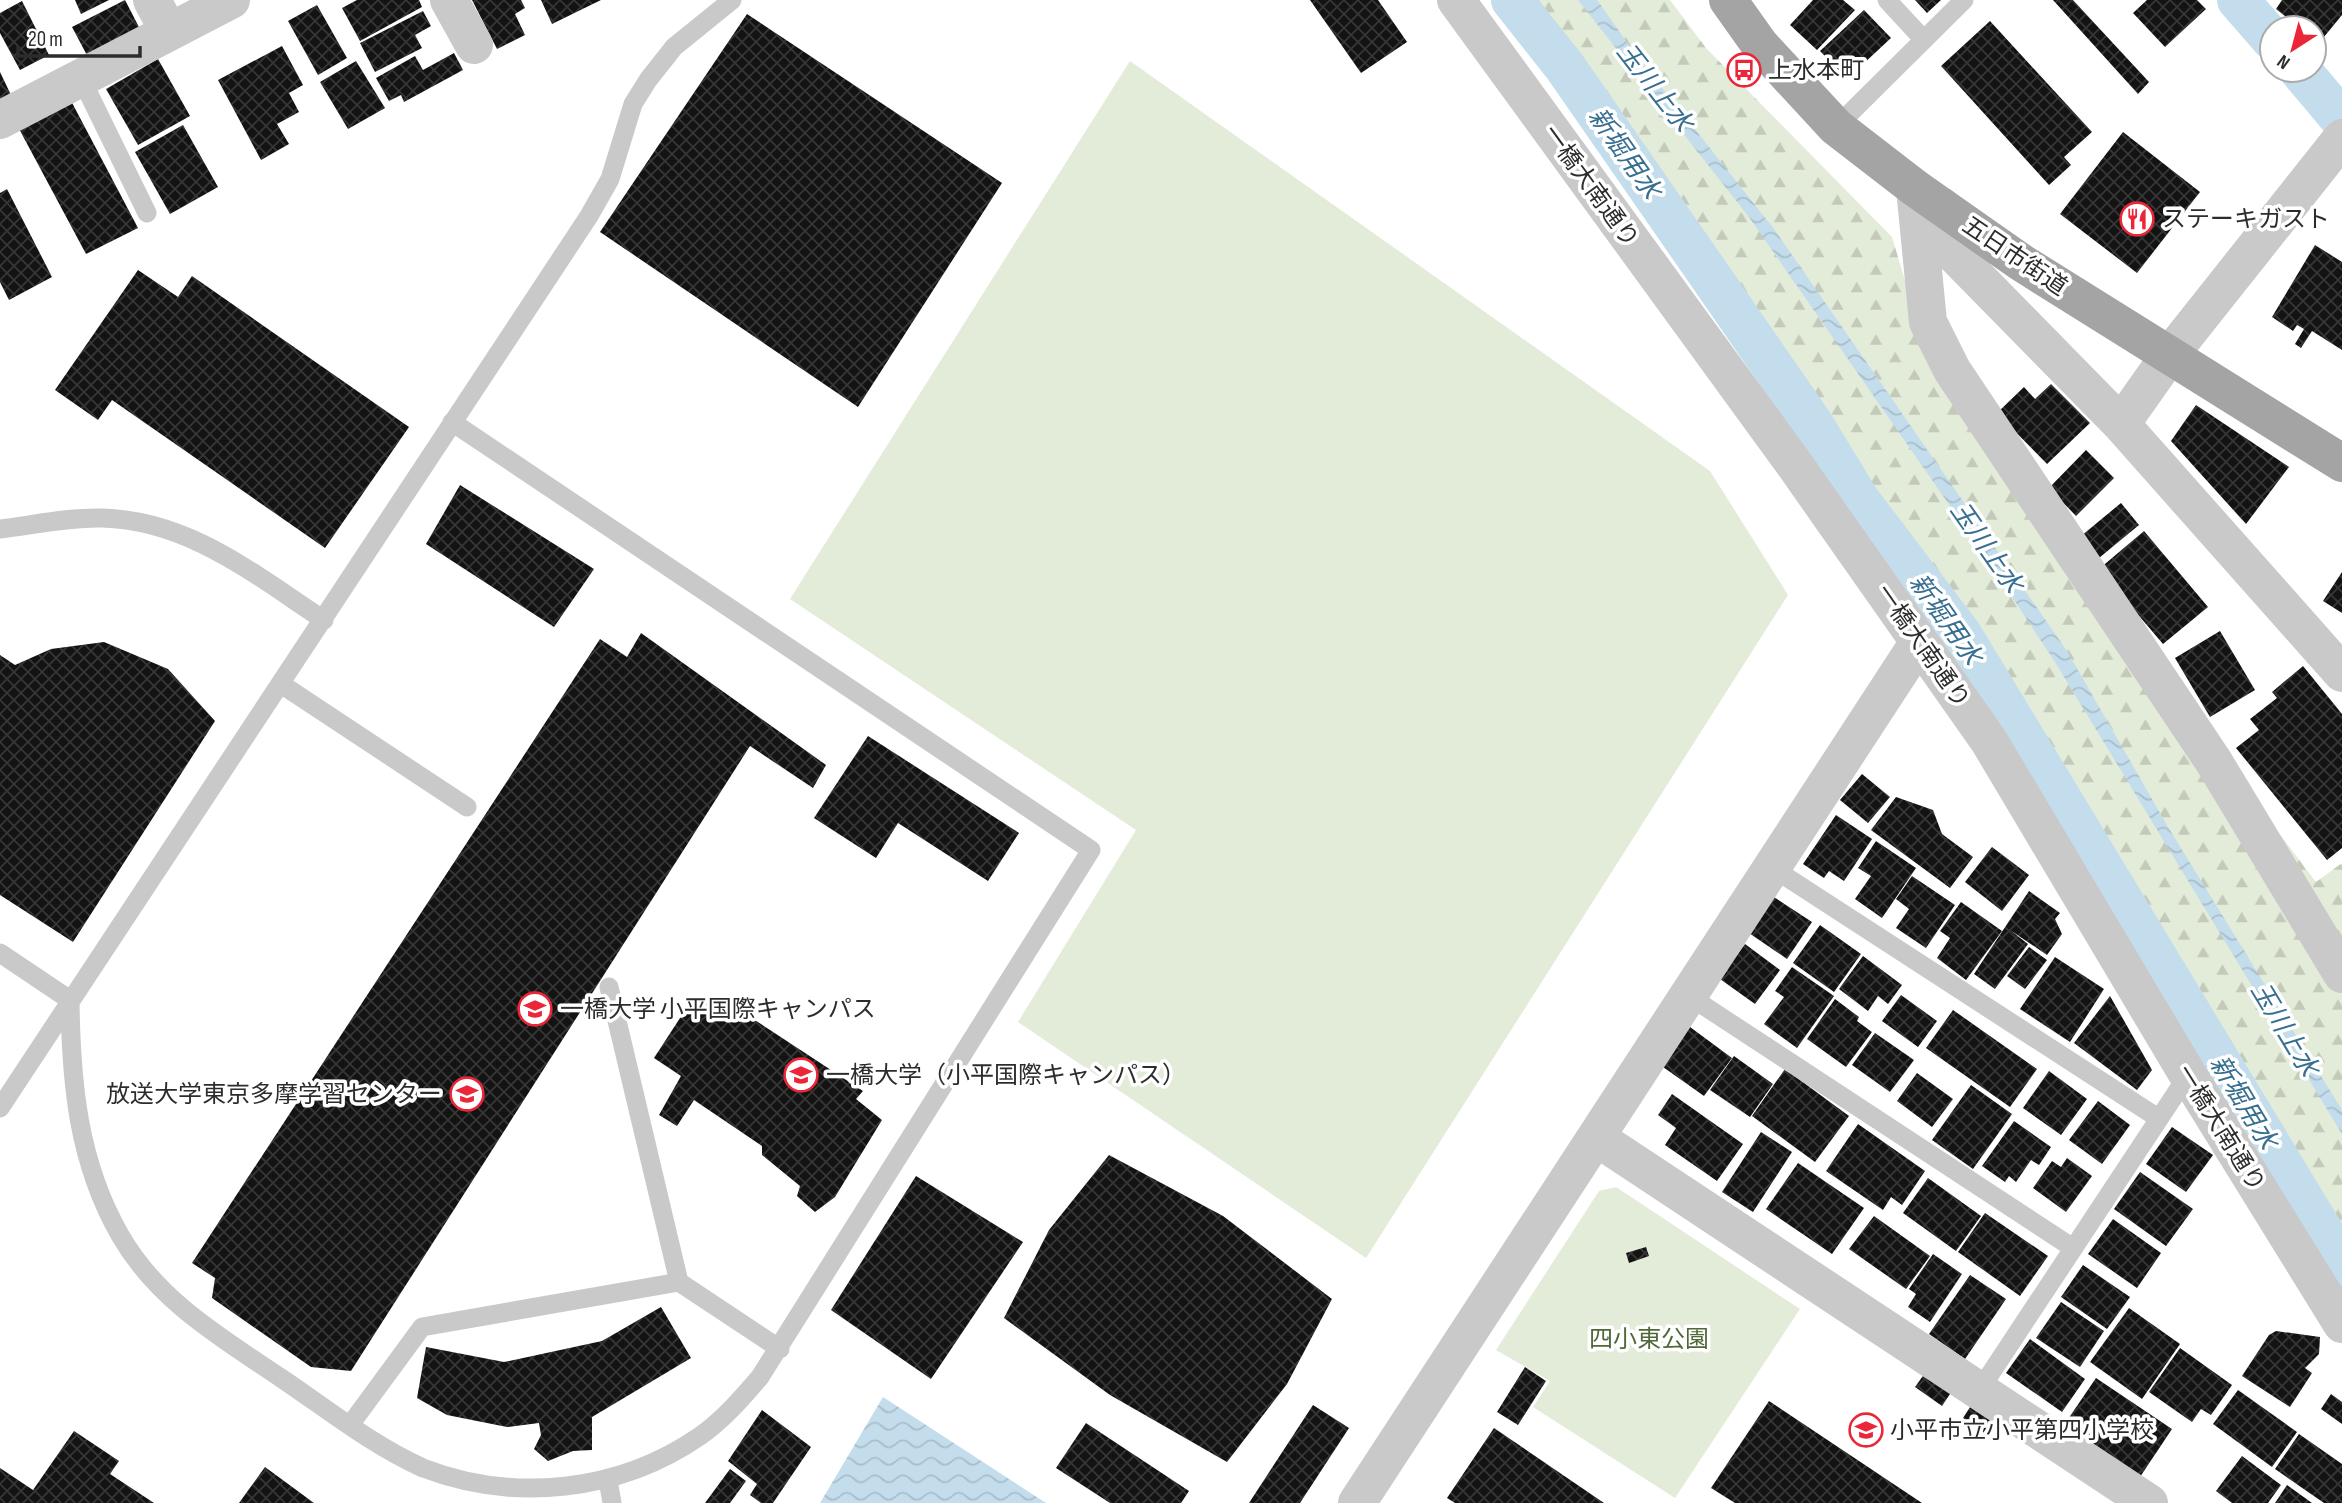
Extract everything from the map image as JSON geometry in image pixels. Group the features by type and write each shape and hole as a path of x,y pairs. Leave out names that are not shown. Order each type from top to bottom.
{"main road":[{"name":"五日市街道","path":"1728,0 1760,45 1836,127 1928,197 2022,263 2342,463"}],"street":[{"path":"0,120 81,78 160,16 231,0"},
{"path":"449,0 474,45"},
{"name":"一橋大南通り","path":"1456,0 1989,741 2188,1075 2342,1324"},
{"path":"2120,424 2169,356 2336,146"},
{"path":"1928,197 1952,253 2120,424 2342,673"},
{"path":"1928,197 1928,322 1952,370 2214,762 2342,974"},
{"path":"1357,1503 1919,642"},
{"path":"1597,1138 2149,1503"}],"lane":[{"path":"0,1108 324,620 594,206 610,179 633,104 648,80 674,47 732,0"},
{"path":"1887,0 1924,40"},
{"path":"1836,127 1964,0"},
{"path":"81,78 147,213"},
{"path":"70,1000 76,1105 88,1160 100,1198 141,1269 168,1297 206,1327 402,1458 464,1483 502,1491 583,1488 624,1476 699,1437 742,1398 780,1349 1091,850 452,422"},
{"path":"0,529 101,518 158,526 184,533 220,552 324,620"},
{"path":"281,684 467,807"},
{"path":"1771,867 2158,1118"},
{"path":"0,953 70,1000"},
{"path":"609,987 679,1282 780,1349"},
{"path":"1689,996 2073,1248"},
{"path":"1979,1391 2188,1075"},
{"path":"350,1424 422,1327 679,1282"},
{"path":"608,1480 612,1503"}],"green space":[{"path":"1497,0 1670,0 1706,48 1892,237 1922,337 2053,536 2316,882 2342,863 2342,1289 1942,636 1640,192"},
{"path":"1130,61 1710,471 1788,595 1366,1258 1018,1022 1136,830 790,599"},
{"name":"四小東公園","path":"1616,1187 1800,1309 1675,1498 1533,1407 1550,1381 1496,1350 1599,1191"}],"water":[{"name":"玉川上水","path":"1578,0 1597,0 1636,55 1774,229 2067,651 2168,827 2342,1110 2342,1134 2055,662 1987,559 1749,217"},
{"path":"883,1397 1046,1503 820,1503"}],"building":[{"path":"75,0 109,0 81,14"},
{"path":"125,0 141,31 89,59 72,27"},
{"path":"357,0 419,0 422,7 360,41 342,8"},
{"path":"472,0 521,0 525,8 515,14 525,35 497,49"},
{"path":"541,0 601,0 552,24"},
{"path":"1310,0 1378,0 1407,42 1361,73"},
{"path":"1813,0 1843,0 1855,10 1817,50 1790,25"},
{"path":"1915,0 1941,0 1927,13"},
{"path":"2053,0 2073,0 2149,82 2138,94"},
{"path":"2147,0 2197,0 2206,9 2165,47 2133,13"},
{"path":"2282,0 2342,0 2342,15 2328,32 2328,14 2282,14 2276,9"},
{"path":"22,1 49,55 20,70 0,33 0,13"},
{"path":"317,5 347,58 318,75 288,21"},
{"path":"1864,10 1891,38 1847,79 1820,51"},
{"path":"423,11 431,26 415,35 422,48 375,72 360,43"},
{"path":"747,14 1002,183 858,407 600,232"},
{"path":"1990,21 2092,132 2064,157 2071,165 2049,185 1941,66"},
{"path":"282,46 303,85 289,93 299,112 277,124 289,144 261,160 218,80"},
{"path":"454,53 463,70 404,102 401,95 389,101 376,78 415,56 423,70"},
{"path":"158,59 190,116 138,145 106,89"},
{"path":"356,61 385,108 348,129 320,82"},
{"path":"0,72 11,95 0,100"},
{"path":"69,97 138,228 86,254 17,125"},
{"path":"183,125 218,187 170,214 135,152"},
{"path":"2123,132 2200,192 2137,273 2060,214"},
{"path":"7,189 52,277 9,300 0,282 0,193"},
{"path":"2315,245 2342,262 2342,350 2312,331 2301,348 2295,344 2304,329 2297,325 2293,331 2272,317"},
{"path":"138,270 178,297 192,276 409,427 325,548 112,400 98,420 55,390"},
{"path":"2051,384 2090,423 2047,464 1997,413 2024,387 2035,399"},
{"path":"2196,405 2289,467 2246,524 2171,441"},
{"path":"2086,450 2114,478 2076,516 2049,488"},
{"path":"460,485 594,569 554,627 426,544"},
{"path":"2121,503 2139,525 2099,558 2081,536"},
{"path":"2144,531 2208,607 2163,644 2099,569"},
{"path":"2342,572 2342,613 2323,601"},
{"path":"2220,631 2255,690 2210,717 2175,658"},
{"path":"641,633 826,765 813,788 750,746 351,1371 311,1367 212,1298 215,1278 192,1263 600,639 627,657"},
{"path":"104,642 168,669 215,721 73,942 0,895 0,655 15,665 51,649"},
{"path":"2303,666 2342,714 2342,848 2327,860 2236,748 2259,730 2250,719 2277,698 2272,692"},
{"path":"868,736 1019,833 988,881 898,823 876,858 814,818"},
{"path":"1862,774 1890,797 1868,823 1840,800"},
{"path":"1896,797 1933,810 1942,834 1973,857 1950,888 1871,830"},
{"path":"1836,815 1872,839 1844,881 1829,871 1824,878 1803,864"},
{"path":"1876,841 1916,868 1882,918 1855,899 1871,876 1858,868"},
{"path":"1992,847 2029,875 2002,911 1965,882"},
{"path":"1912,876 1955,905 1926,948 1896,928 1909,909 1896,899"},
{"path":"2029,891 2060,913 2055,919 2062,934 2047,955 2010,930 2028,944 1995,989 1974,974"},
{"path":"1774,897 1812,922 1787,959 1749,933"},
{"path":"1961,902 2002,931 1966,980 1937,958 1950,938 1940,931"},
{"path":"1820,925 1861,954 1834,992 1793,963"},
{"path":"1745,944 1780,970 1755,1004 1720,979"},
{"path":"2029,947 2047,960 2025,989 2007,976"},
{"path":"1863,956 1902,985 1888,1004 1878,996 1868,1011 1839,989"},
{"path":"2055,957 2104,989 2070,1042 2020,1009"},
{"path":"1792,967 1834,996 1797,1048 1764,1024 1784,997 1775,991"},
{"path":"695,995 726,1017 732,1005 863,1091 856,1099 882,1120 835,1197 815,1212 797,1196 800,1186 762,1155 762,1146 694,1100 677,1126 659,1115 681,1076 654,1058"},
{"path":"1901,995 1937,1021 1918,1047 1882,1021"},
{"path":"2110,996 2152,1070 2137,1090 2074,1043"},
{"path":"1835,999 1859,1017 1857,1021 1872,1032 1846,1067 1807,1039"},
{"path":"1953,1010 2037,1069 2010,1107 1926,1048"},
{"path":"1690,1027 1732,1058 1704,1096 1663,1067"},
{"path":"1875,1033 1914,1060 1890,1092 1852,1065"},
{"path":"1734,1056 1773,1084 1750,1117 1710,1090"},
{"path":"1785,1069 1849,1116 1815,1162 1752,1116"},
{"path":"2049,1071 2087,1099 2061,1135 2023,1108"},
{"path":"1917,1073 1953,1099 1932,1127 1897,1101"},
{"path":"1971,1085 2012,1114 1973,1169 1932,1140"},
{"path":"1672,1094 1743,1144 1717,1181 1665,1145 1676,1128 1658,1115"},
{"path":"2098,1101 2130,1125 2102,1164 2069,1140"},
{"path":"2014,1121 2051,1147 2039,1165 2031,1160 2016,1182 2009,1176 2005,1182 1982,1166"},
{"path":"1858,1124 1925,1171 1902,1205 1891,1197 1883,1210 1826,1171"},
{"path":"2172,1127 2213,1155 2186,1192 2146,1164"},
{"path":"1761,1132 1792,1152 1753,1212 1722,1192"},
{"path":"1109,1155 1223,1216 1332,1299 1287,1384 1227,1462 1110,1395 1004,1318 1049,1230"},
{"path":"2067,1158 2092,1176 2066,1212 2033,1188 2052,1161 2061,1167"},
{"path":"1798,1163 1864,1208 1832,1254 1766,1209"},
{"path":"2140,1172 2193,1209 2166,1246 2114,1209"},
{"path":"916,1176 1023,1242 931,1379 831,1310"},
{"path":"1928,1178 1981,1216 1956,1251 1903,1213"},
{"path":"1985,1213 2048,1256 2020,1296 1958,1252"},
{"path":"1874,1216 1930,1256 1906,1289 1849,1249"},
{"path":"2113,1219 2161,1253 2137,1288 2088,1254"},
{"path":"1646,1247 1649,1256 1629,1263 1626,1253"},
{"path":"1933,1254 1962,1274 1930,1322 1908,1307 1916,1294 1909,1289"},
{"path":"2083,1265 2130,1297 2107,1329 2061,1297"},
{"path":"1970,1275 2006,1299 1965,1359 1929,1334"},
{"path":"2061,1302 2104,1331 2080,1367 2036,1338"},
{"path":"661,1307 691,1358 592,1417 592,1450 573,1451 548,1461 534,1449 541,1435 539,1423 507,1427 447,1415 417,1398 426,1347 504,1362 602,1341"},
{"path":"2129,1308 2180,1344 2142,1399 2090,1362"},
{"path":"2276,1331 2320,1337 2319,1354 2305,1368 2312,1373 2290,1407 2242,1376 2269,1335"},
{"path":"2030,1339 2085,1379 2062,1412 2006,1373"},
{"path":"2180,1348 2232,1385 2211,1415 2201,1409 2192,1422 2149,1392"},
{"path":"1525,1367 1546,1381 1518,1425 1497,1412"},
{"path":"1925,1373 1952,1391 1942,1406 1915,1387"},
{"path":"2096,1378 2172,1429 2140,1477 2064,1425"},
{"path":"2238,1390 2297,1432 2272,1467 2213,1424"},
{"path":"2331,1394 2342,1402 2342,1424 2321,1409"},
{"path":"1769,1401 1922,1503 1735,1503 1711,1488"},
{"path":"1972,1404 2002,1425 1996,1432 1990,1429 1987,1435 1963,1418"},
{"path":"1313,1405 1349,1428 1300,1503 1249,1503"},
{"path":"762,1410 811,1447 773,1503 761,1503 750,1495 757,1484 728,1461"},
{"path":"1086,1423 1189,1491 1181,1503 1110,1503 1056,1468"},
{"path":"1494,1428 1604,1503 1455,1503 1447,1498"},
{"path":"74,1431 119,1461 110,1474 154,1503 0,1503 0,1468 33,1490"},
{"path":"2299,1434 2342,1464 2342,1503 2324,1503 2275,1469"},
{"path":"2242,1456 2281,1485 2268,1503 2232,1503 2216,1491"},
{"path":"265,1467 314,1503 239,1503"},
{"path":"730,1469 746,1481 730,1503 705,1503"},
{"path":"2287,1485 2312,1503 2275,1503"}],"waterway":[{"name":"新堀用水","path":"1512,0 1565,67 1701,263 1813,425 1858,499 1962,636 2342,1264"},
{"path":"2238,0 2258,23"},
{"path":"2312,84 2342,120"}],"place":[{"name":"上水本町","path":"1744,70"},
{"name":"ステーキガスト","path":"2137,219"},
{"name":"一橋大学 小平国際キャンパス","path":"535,1009"},
{"name":"一橋大学（小平国際キャンパス）","path":"801,1075"},
{"name":"放送大学東京多摩学習センター","path":"467,1094"},
{"name":"小平市立小平第四小学校","path":"1866,1430"}]}
